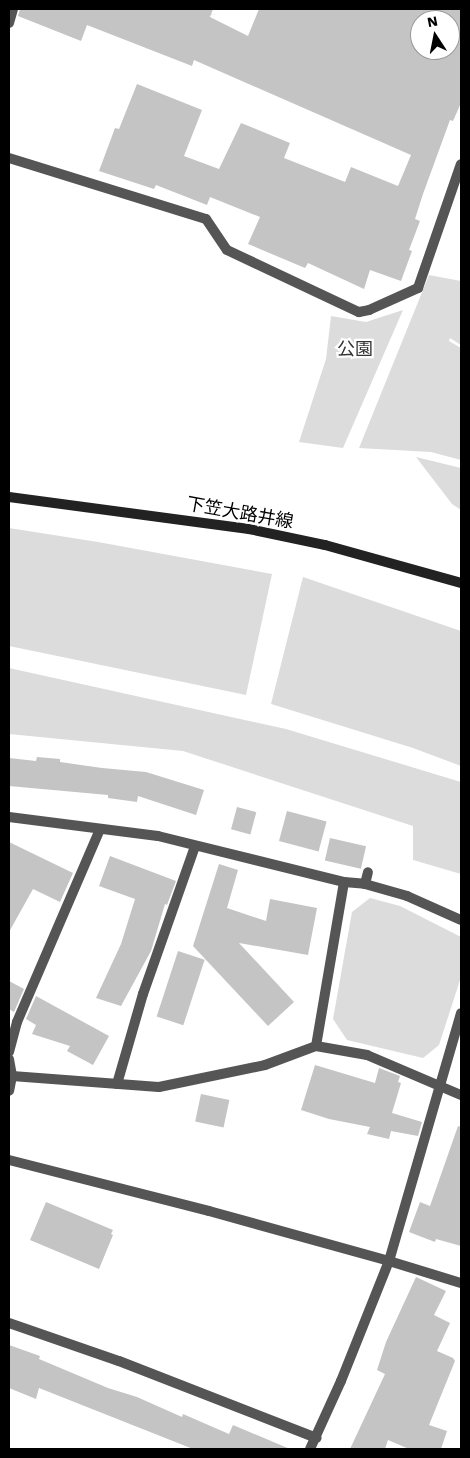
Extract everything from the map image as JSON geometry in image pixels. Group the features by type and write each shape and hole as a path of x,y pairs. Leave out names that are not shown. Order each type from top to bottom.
{"main road":[{"name":"下笠大路井線","path":"9,497 249,529 334,547 461,583"}],"street":[{"path":"9,23 13,9"},
{"path":"9,158 206,219 227,250 359,312 369,310 418,288 461,164"},
{"path":"9,817 158,836 344,882 365,884 407,896 461,920"},
{"path":"9,1052 17,1022 100,829"},
{"path":"117,1084 143,994 195,846"},
{"path":"365,884 368,872"},
{"path":"316,1046 344,882"},
{"path":"310,1449 389,1260 461,1013"},
{"path":"12,1076 159,1087 265,1065 316,1046 367,1055 461,1095"},
{"path":"9,1059 12,1076 9,1091"},
{"path":"9,1160 389,1260 461,1283"},
{"path":"9,1323 119,1361 316,1438"}],"green space":[{"path":"429,275 461,281 461,345 450,338 449,341 461,348 461,460 431,452 359,448"},
{"name":"公園","path":"403,310 343,448 299,442 326,359 331,316 366,322"},
{"path":"416,457 461,468 461,510 452,504"},
{"path":"9,528 98,542 272,574 246,695 9,646"},
{"path":"303,577 461,631 461,766 413,748 271,704"},
{"path":"9,668 286,729 461,782 461,874 413,860 413,826 183,751 9,734"},
{"path":"370,898 400,906 461,937 461,977 439,1045 423,1058 347,1040 333,1019 352,912"}],"building":[{"path":"20,9 213,9 210,17 248,36 259,9 461,9 461,103 453,121 450,120 423,194 415,219 420,221 409,250 412,251 401,281 370,270 364,289 308,263 305,268 248,244 260,217 210,197 207,205 156,185 154,189 99,171 115,128 119,129 137,84 202,110 184,156 219,169 241,123 290,143 284,158 345,182 351,167 398,186 411,155 194,60 192,66 87,25 81,41 18,16"},
{"path":"37,757 60,759 60,762 102,768 146,772 204,790 196,815 138,796 137,802 108,798 108,795 9,786 9,758 36,761"},
{"path":"237,807 256,812 250,834 231,829"},
{"path":"287,811 327,822 319,852 279,841"},
{"path":"330,838 366,846 361,869 325,860"},
{"path":"9,842 73,873 60,902 33,889 9,932"},
{"path":"110,856 176,881 167,905 165,904 151,951 121,1006 96,998 121,944 135,899 99,886"},
{"path":"219,864 238,870 227,908 266,921 270,899 317,908 308,955 239,943 294,1002 268,1026 193,946"},
{"path":"178,951 205,960 183,1025 157,1017"},
{"path":"9,981 24,989 14,1012 9,1009"},
{"path":"36,996 109,1036 93,1065 67,1051 70,1046 32,1034 36,1025 26,1019"},
{"path":"315,1065 375,1083 379,1068 400,1076 398,1082 401,1083 392,1113 422,1122 418,1136 391,1131 389,1139 367,1134 370,1127 329,1119 301,1110"},
{"path":"201,1094 229,1100 224,1127 195,1121"},
{"path":"458,1126 461,1127 461,1246 436,1239 435,1242 409,1232 420,1202 430,1206"},
{"path":"46,1202 113,1230 111,1234 113,1235 99,1269 30,1240"},
{"path":"416,1277 446,1291 434,1315 450,1323 437,1351 453,1358 455,1361 429,1425 447,1431 441,1449 409,1449 388,1440 385,1449 350,1449 385,1374 377,1370 386,1342"},
{"path":"9,1345 40,1356 39,1359 108,1388 137,1397 182,1417 183,1414 229,1434 233,1425 290,1449 193,1449 39,1388 36,1399 9,1388"}]}
